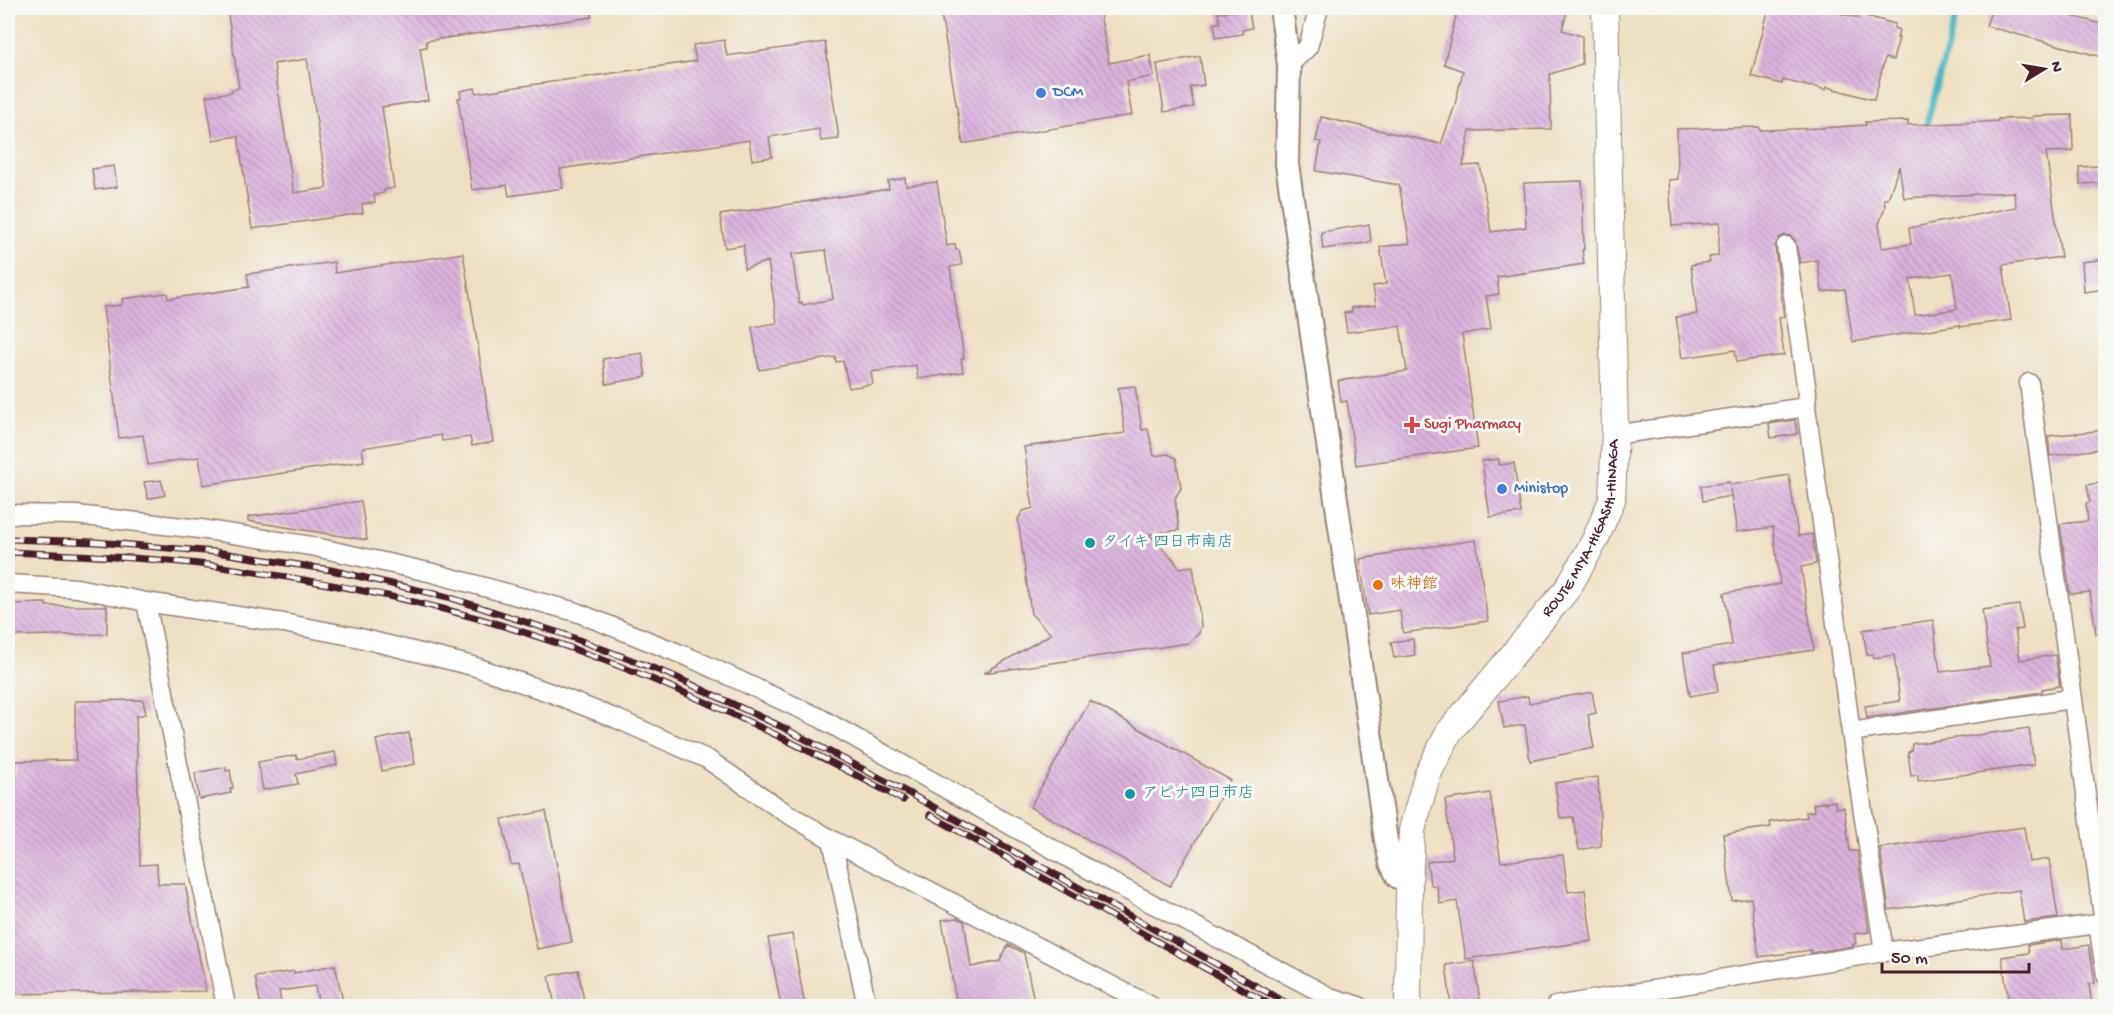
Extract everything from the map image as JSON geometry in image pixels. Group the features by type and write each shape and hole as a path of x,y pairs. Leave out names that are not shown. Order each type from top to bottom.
{"main road":[{"name":"ROUTE MIYA-HIGASHI-HINAGA","path":"1408,1006 1409,882 1412,830 1427,776 1449,732 1568,588 1595,540 1612,500 1614,435 1605,8"}],"street":[{"path":"1281,8 1289,65 1287,164 1386,841 1391,863 1398,877 1409,882"},
{"path":"1289,65 1308,47 1318,8"},
{"path":"1785,246 1807,392 1806,407 1851,732 1884,952"},
{"path":"2029,383 2102,924 2106,975"},
{"path":"1614,435 1806,407"},
{"path":"8,514 76,515 200,529 311,546 433,573 576,612 693,659 819,718 1124,888 1330,998 1359,1006"},
{"path":"8,584 77,588 146,602 283,623 356,637 495,673 606,715 707,759 783,811 832,840 1151,1006"},
{"path":"146,602 226,1006"},
{"path":"1851,732 2064,700 2072,694"},
{"path":"832,840 867,1006"},
{"path":"1555,1006 1884,952 2102,924"}],"building":[{"path":"227,8 591,8 592,17 426,41 427,47 420,48 428,100 382,107 394,188 374,195 375,202 362,204 363,213 252,229 238,136 213,140 206,96 232,92 231,90 239,88","holes":["307,59 327,188 294,193 274,64"]},
{"name":"DCM","path":"940,8 1099,8 1109,63 1150,55 1154,76 1126,82 1132,115 963,144"},
{"path":"1248,8 1252,28 1242,30 1243,34 1216,38 1214,23 1220,23 1218,13"},
{"path":"1458,8 1568,8 1562,30 1582,36 1582,64 1550,74 1551,129 1470,131 1463,166 1480,165 1491,232 1526,227 1524,183 1582,181 1584,264 1497,277 1499,294 1486,296 1491,329 1462,334 1478,448 1356,465 1347,401 1341,402 1338,381 1407,371 1400,326 1347,332 1344,313 1352,312 1351,308 1376,305 1373,286 1386,284 1380,247 1410,243 1399,185 1316,171 1321,142 1316,141 1321,117 1441,144 1454,108 1463,71 1444,64"},
{"path":"1769,8 1820,8 1858,18 1859,14 1895,24 1894,28 1899,30 1897,38 1899,38 1893,60 1885,58 1874,100 1827,87 1826,90 1783,80 1782,84 1751,76"},
{"path":"1992,8 2042,8 2106,25 2106,58 1986,26"},
{"path":"724,40 727,56 825,42 839,139 821,141 819,129 769,137 772,157 752,160 749,140 560,169 563,188 509,196 507,185 472,190 458,98 461,98 460,91 475,88 476,93 696,61 693,45"},
{"path":"1200,56 1204,85 1190,87 1194,107 1164,112 1157,64"},
{"path":"2072,115 2073,151 2046,152 2061,257 2003,265 2011,320 1960,327 1960,325 1853,342 1845,289 1822,292 1817,260 1800,263 1795,240 1785,235 1779,238 1775,247 1784,317 1779,318 1784,355 1737,362 1735,350 1682,358 1676,317 1697,314 1691,265 1710,262 1709,257 1718,256 1720,223 1672,226 1669,180 1678,179 1677,129 1821,128 1866,125 1865,122 1908,121 1908,125 1998,121 1998,119 2033,118 2033,116","holes":["1899,166 1904,198 2014,192 2016,207 1909,228 1911,244 1882,248 1879,224 1885,207 1884,199 1888,199","1952,273 1957,309 1915,315 1910,279"]},
{"path":"114,166 117,187 95,190 92,169"},
{"path":"2100,166 2100,183 2080,184 2079,167"},
{"path":"905,178 906,186 937,182 947,246 955,244 956,250 959,250 962,265 950,267 964,358 961,359 963,372 918,379 916,365 871,372 873,384 849,388 843,361 836,362 835,357 759,370 752,327 777,323 768,261 744,269 744,245 725,248 720,215 889,189 888,181","holes":["826,250 833,299 803,305 802,302 799,303 792,254"]},
{"path":"1369,224 1371,242 1323,249 1321,232"},
{"path":"463,253 493,442 472,446 470,437 442,441 441,435 362,448 364,461 203,485 199,457 148,465 143,435 119,438 103,307 122,305 122,299 167,293 168,299 249,287 247,274 334,262 335,273"},
{"path":"2106,259 2106,289 2084,292 2082,262"},
{"path":"642,353 646,377 606,384 603,359"},
{"name":"タイキ 四日市南店","path":"1135,386 1142,430 1148,429 1154,456 1168,454 1176,458 1181,488 1175,498 1179,530 1149,534 1179,568 1193,566 1201,625 1199,633 1189,643 984,673 1051,634 1031,614 1018,519 1023,511 1033,508 1024,447 1125,433 1118,388"},
{"path":"1795,420 1797,434 1771,438 1769,424"},
{"path":"2106,430 2106,448 2050,456 2048,436"},
{"name":"Ministop","path":"1499,459 1499,465 1514,463 1521,513 1490,517 1482,461"},
{"path":"1789,475 1798,536 1812,534 1816,564 1801,567 1814,650 1714,665 1718,691 1690,696 1683,653 1732,645 1724,593 1780,584 1773,527 1737,532 1730,489 1731,496 1703,501 1701,486 1729,482 1730,485"},
{"path":"161,480 165,495 148,499 144,482"},
{"path":"2106,482 2106,633 2096,634 2090,592 2070,594 2060,524 2088,521 2086,503 2090,502 2087,485"},
{"path":"361,501 367,540 248,521 248,517"},
{"path":"1476,540 1488,621 1403,633 1400,610 1368,615 1360,559"},
{"path":"46,603 46,606 107,606 107,634 8,636 8,604"},
{"path":"2019,605 2023,629 2015,630 2020,660 2055,655 2060,686 2042,689 2042,692 1867,718 1865,706 1900,701 1894,655 1874,658 1873,654 1867,655 1863,630 1933,620 1940,672 1990,666 1982,610"},
{"path":"1413,639 1415,655 1394,658 1391,642"},
{"path":"1592,692 1596,713 1588,715 1594,748 1530,761 1525,725 1504,728 1499,701 1528,696 1529,703"},
{"path":"143,700 146,714 136,716 140,865 157,864 158,884 185,884 206,991 8,994 8,775 16,775 16,761 76,760 75,701"},
{"name":"アピナ四日市店","path":"1090,701 1230,780 1170,886 1030,807"},
{"path":"2029,728 2034,765 1918,781 1918,775 1911,776 1908,752 1911,751 1912,744"},
{"path":"409,733 415,764 382,771 376,740"},
{"path":"335,752 337,765 296,774 298,784 263,790 258,762 296,755 297,759"},
{"path":"226,767 226,771 230,770 233,788 230,789 231,793 199,799 195,773"},
{"path":"1598,777 1601,846 1579,850 1573,817 1560,818 1555,783"},
{"path":"1490,793 1501,862 1563,855 1568,892 1585,890 1592,941 1466,959 1457,901 1440,904 1437,887 1430,884 1427,862 1453,858 1445,800"},
{"path":"1835,801 1836,808 1844,807 1850,851 1857,851 1869,932 1854,934 1856,944 1853,946 1811,953 1811,950 1759,957 1751,898 1732,901 1723,834 1771,827 1770,822 1807,817 1806,812 1814,811 1813,804"},
{"path":"546,811 572,942 537,949 519,864 511,865 502,819"},
{"path":"2024,827 2029,862 2049,859 2058,918 2024,922 2019,890 1889,910 1880,848"},
{"path":"957,918 964,921 971,967 1000,961 1008,945 1024,953 1035,1006 957,1006 942,920"},
{"path":"792,934 805,1006 781,1006 768,938"},
{"path":"2062,940 2063,949 2089,945 2095,983 2089,984 2092,1006 2009,1006 2002,957 2029,953 2028,945"},
{"path":"1474,961 1480,1001 1451,1005 1446,965"},
{"path":"335,965 344,1006 319,1006 315,986 279,991 281,1002 261,1006 255,977 294,971 294,973"},
{"path":"578,970 585,1006 555,1006 549,976"}],"waterway":[{"path":"1925,130 1958,8"}],"railway":[{"path":"8,539 96,542 216,552 331,570 448,597 563,634 671,675 780,726 903,790 1292,1006"},
{"path":"8,552 137,558 215,566 390,596 447,610 565,646 681,691 793,743 903,800"},
{"path":"930,815 1273,1006"}],"place":[{"name":"DCM","path":"1041,93"},
{"name":"Sugi Pharmacy","path":"1412,425"},
{"name":"Ministop","path":"1502,489"},
{"name":"タイキ 四日市南店","path":"1090,543"},
{"name":"味神館","path":"1378,585"},
{"name":"アピナ四日市店","path":"1130,794"}]}
